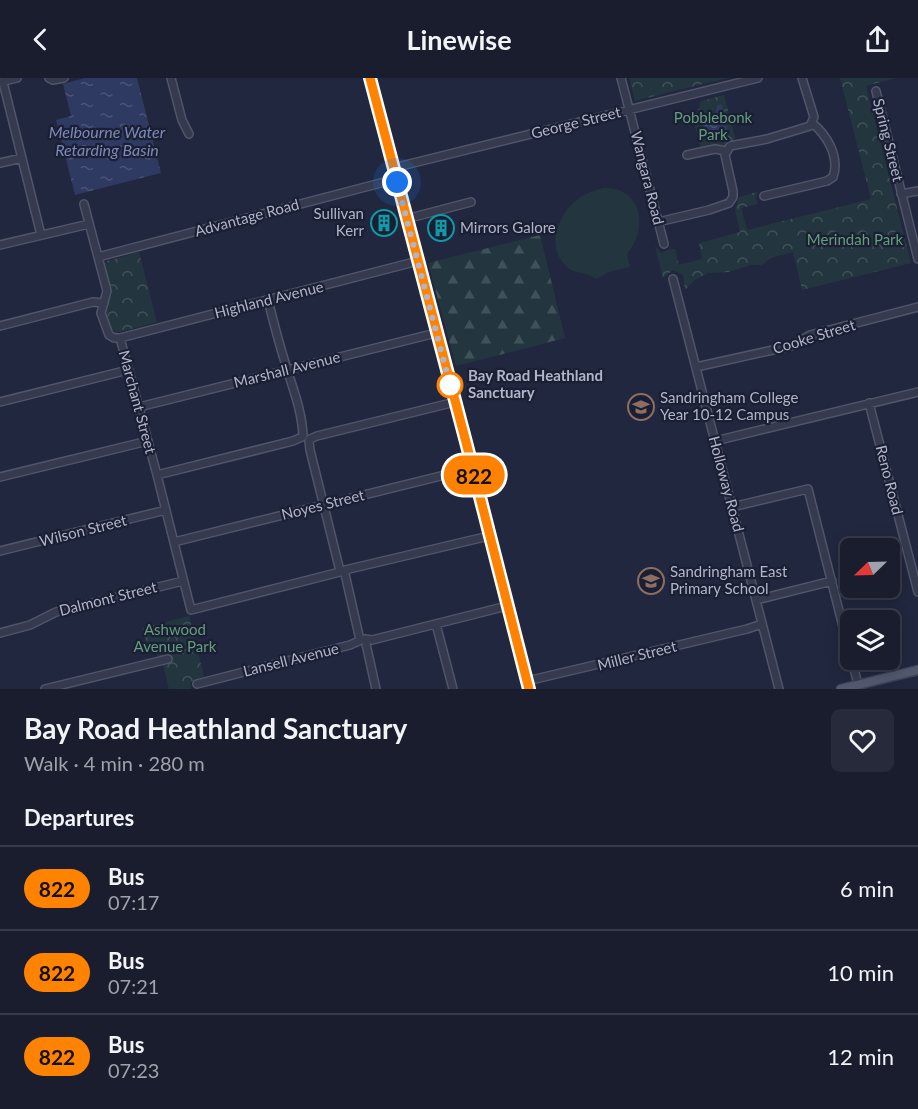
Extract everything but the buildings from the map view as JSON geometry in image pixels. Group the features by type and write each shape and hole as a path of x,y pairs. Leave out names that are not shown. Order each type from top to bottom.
{"main road":[{"path":"370,78 528,685"},
{"path":"841,689 918,670"}],"street":[{"path":"17,78 1,82 42,235"},
{"path":"50,79 64,78"},
{"path":"171,78 182,120 189,134"},
{"name":"Wangara Road","path":"621,78 664,244"},
{"name":"George Street","path":"393,168 758,78"},
{"path":"764,196 827,181 833,177 835,166 828,141 813,123 814,114 802,78"},
{"name":"Spring Street","path":"876,91 918,259"},
{"path":"658,222 709,210 733,198 725,158 726,151 734,145 805,128 813,123"},
{"path":"687,155 715,149 726,151"},
{"path":"0,163 22,158"},
{"name":"Advantage Road","path":"98,257 396,179"},
{"path":"902,196 918,192"},
{"path":"406,219 471,202"},
{"name":"Marchant Street","path":"84,204 107,291 102,306 107,332 112,337 120,338 191,610 343,572"},
{"path":"0,245 89,224"},
{"name":"Highland Avenue","path":"120,338 418,261"},
{"name":"Holloway Road","path":"673,279 779,689"},
{"path":"268,300 376,689"},
{"path":"0,326 96,302 102,306"},
{"name":"Cooke Street","path":"696,369 791,346 810,335 917,308"},
{"name":"Marshall Avenue","path":"139,407 436,333"},
{"path":"0,402 128,370"},
{"path":"715,441 918,392"},
{"path":"157,475 455,402"},
{"name":"Reno Road","path":"869,403 918,592"},
{"path":"0,477 148,441"},
{"name":"Noyes Street","path":"174,542 473,468"},
{"path":"732,507 808,489 840,613"},
{"name":"Wilson Street","path":"0,551 166,510"},
{"path":"343,572 489,536"},
{"name":"Dalmont Street","path":"0,633 30,625 56,612 183,581"},
{"path":"756,600 832,581"},
{"name":"Lansell Avenue","path":"197,684 507,606"},
{"path":"436,624 453,689"},
{"name":"Miller Street","path":"528,685 537,679 762,626"},
{"path":"45,689 168,659"},
{"path":"854,670 858,685"}],"green space":[{"path":"629,78 727,78 635,101"},
{"name":"Merindah Park","path":"840,78 896,78 866,86 911,263 802,290 793,252 770,258 762,265 750,265 729,272 708,273 695,280 685,290 683,275 673,270 663,278 655,246 661,253 675,249 679,265 702,259 699,243 740,232 735,210 739,197 757,192 758,204 741,208 747,230 871,199"},
{"name":"Pobblebonk Park","path":"724,95 736,141 721,147 701,148 694,123 701,101"},
{"path":"603,188 616,189 634,201 639,222 634,244 627,254 630,267 609,272 596,279 567,267 560,259 556,249 556,239 561,220 573,203 586,194"},
{"name":"Bay Road Heathland Sanctuary","path":"540,235 565,338 456,366 428,263"},
{"path":"139,252 157,322 116,333 110,327 105,309 112,294 105,264 107,261"},
{"name":"Ashwood Avenue Park","path":"189,616 204,676 190,683 191,689 169,689 163,665 169,662 167,655 158,657 154,648 148,650 142,628"}],"water":[{"name":"Melbourne Water Retarding Basin","path":"85,78 137,78 161,173 75,195 56,120 71,116 63,84"},
{"path":"721,104 728,132 724,135 716,134 701,124 703,121 714,121 717,106"}],"bus line":[{"name":"822","path":"370,78 529,689"}],"place":[{"name":"Sullivan Kerr","path":"384,223"},
{"name":"Mirrors Galore","path":"441,228"},
{"name":"Bay Road Heathland Sanctuary","path":"450,385"},
{"name":"Sandringham College Year 10-12 Campus","path":"641,407"},
{"name":"Sandringham East Primary School","path":"651,581"}],"route":[{"path":"397,182 450,385"}]}
